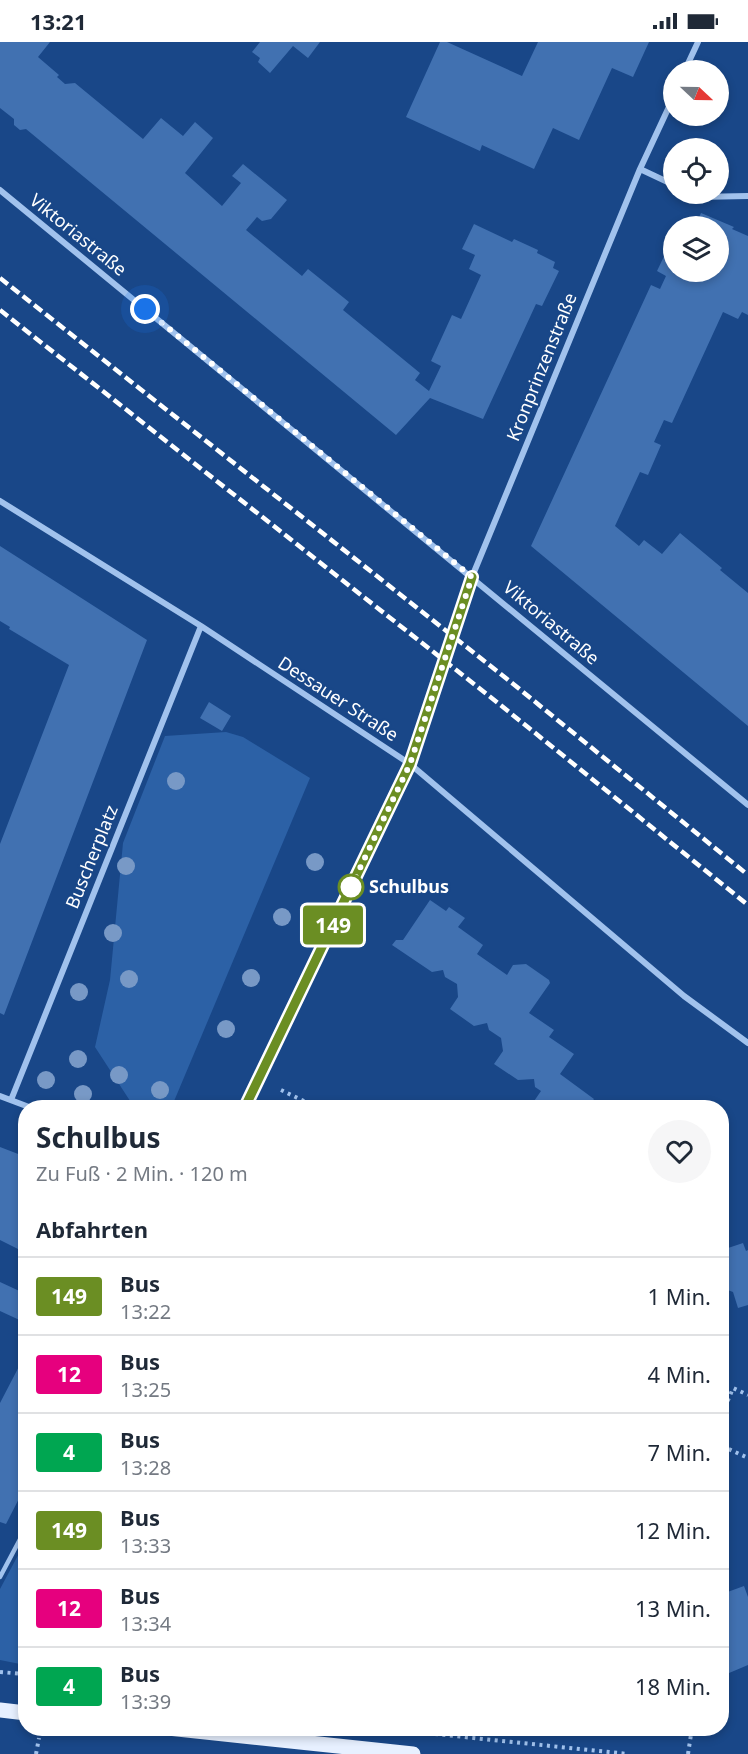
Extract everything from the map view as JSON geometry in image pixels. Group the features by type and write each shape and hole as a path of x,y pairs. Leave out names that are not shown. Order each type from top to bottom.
{"main road":[{"path":"0,1710 18,1712"},
{"path":"246,1736 413,1754"}],"street":[{"path":"690,60 698,42"},
{"name":"Kronprinzenstraße","path":"248,1100 410,764 472,577 640,168 663,119"},
{"path":"640,168 663,180"},
{"name":"Viktoriastraße","path":"0,190 748,806"},
{"path":"729,196 748,196"},
{"name":"Dessauer Straße","path":"0,501 201,626 410,764 684,996 748,1043"},
{"name":"Buscherplatz","path":"11,1100 201,626"},
{"path":"0,1096 18,1103"},
{"path":"286,1736 294,1741"}],"lane":[{"path":"0,1577 18,1543"}],"path":[{"path":"258,1080 301,1100"},
{"path":"729,1398 733,1388 748,1395"},
{"path":"729,1449 748,1458"},
{"path":"0,1672 18,1674"},
{"path":"452,1736 628,1754"},
{"path":"688,1754 691,1736"}],"shaded area":[{"path":"226,732 243,737 310,778 175,1100 129,1100 95,1047 110,980 123,843 165,736"},
{"path":"18,1555 18,1664 0,1660 0,1589"}],"building":[{"path":"0,42 50,42 38,57 59,75 57,77 65,84 75,83 143,139 161,118 183,136 195,122 213,138 185,173 222,206 241,183 232,176 243,164 287,200 271,219 262,221 257,217 246,230 302,276 308,269 349,302 343,310 420,373 415,380 429,391 441,366 431,361 452,315 461,319 481,275 469,269 475,255 462,249 474,224 512,242 514,239 538,250 537,253 555,262 553,268 559,271 542,306 536,304 483,419 430,398 396,435 26,129 20,130 14,125 14,119 0,108"},
{"path":"260,42 320,42 308,58 293,46 270,73 258,62 260,58 252,52"},
{"path":"440,42 447,42 522,76 538,42 649,42 633,77 612,68 579,140 553,128 534,169 482,145 480,151 406,117"},
{"path":"729,225 734,227 732,229 748,236 748,315 742,312 738,319 723,312 672,423 664,420 654,442 661,445 648,475 640,472 615,526 639,546 644,540 662,554 680,533 748,593 748,726 531,546 651,285 660,289 663,282 729,282"},
{"path":"663,258 663,274 657,271"},
{"path":"0,546 147,640 4,1015 0,1013 0,844 69,665 9,629 10,627 0,621"},
{"path":"209,702 231,716 222,731 200,718"},
{"path":"430,900 446,911 449,907 465,918 458,927 483,945 477,954 507,975 513,965 526,964 549,980 550,983 529,1013 554,1030 549,1037 574,1054 560,1074 593,1100 535,1100 541,1091 535,1087 534,1079 518,1080 494,1064 503,1051 501,1038 489,1030 487,1023 474,1026 450,1009 458,997 457,984 445,977 443,970 432,972 392,945 396,940 403,940"},
{"path":"0,1147 18,1154 18,1249 0,1240"},
{"path":"743,1243 746,1251 748,1250 748,1305 738,1308 733,1292 729,1291 729,1248"},
{"path":"0,1282 18,1290 18,1319 0,1311"},
{"path":"18,1368 18,1501 6,1524 0,1522 0,1403"},
{"path":"744,1586 748,1597 748,1665 729,1673 729,1591"}],"railway":[{"path":"0,278 512,683 748,875"},
{"path":"0,310 498,703 748,905"}],"bus line":[{"name":"149","path":"248,1100 410,764 472,577"}],"place":[{"name":"Schulbus","path":"351,887"}],"route":[{"path":"145,309 472,577 410,764 349,891 351,887"}]}
